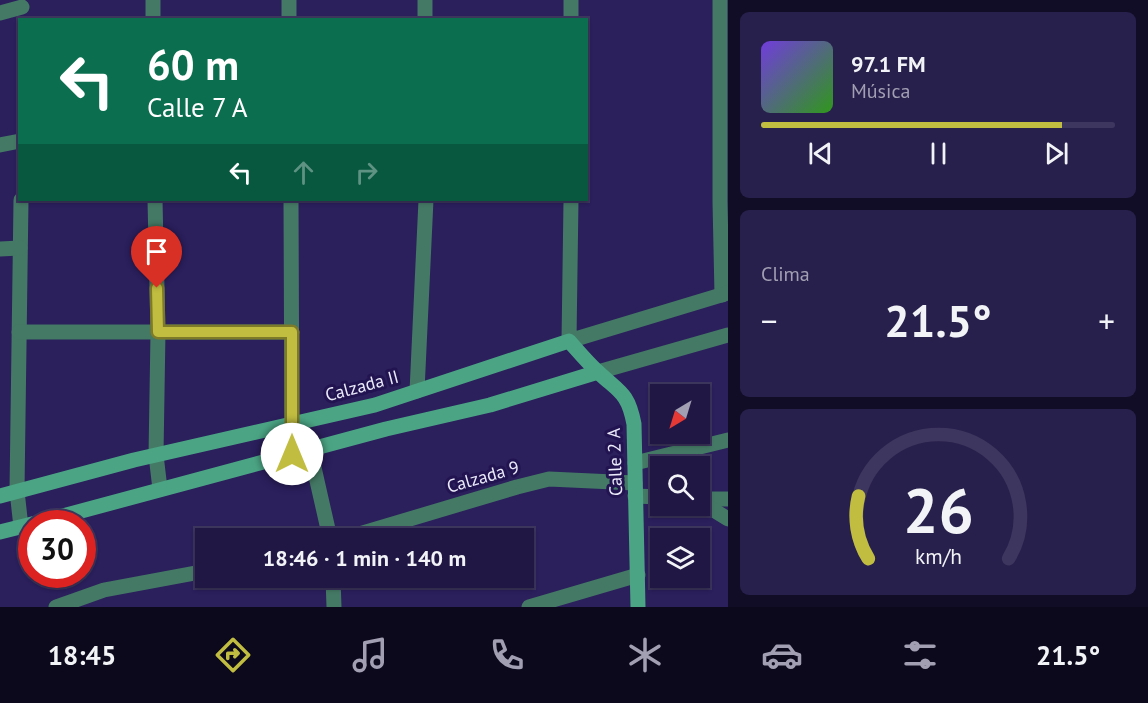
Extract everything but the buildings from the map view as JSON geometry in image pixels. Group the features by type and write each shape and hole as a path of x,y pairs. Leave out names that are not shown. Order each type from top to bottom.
{"street":[{"path":"153,0 153,18"},
{"path":"289,0 289,18"},
{"path":"425,0 425,18"},
{"path":"571,0 571,18"},
{"path":"720,0 724,101 725,294"},
{"path":"0,13 22,9"},
{"path":"0,145 18,141"},
{"path":"21,201 17,491 24,510"},
{"path":"155,201 158,332 156,455 160,489"},
{"path":"291,201 292,454"},
{"path":"417,391 426,201"},
{"path":"569,341 571,201"},
{"path":"0,249 20,248"},
{"name":"Calzada II","path":"0,496 156,455 375,405 569,341 725,294"},
{"path":"19,332 292,332"},
{"path":"84,510 422,420 490,405 728,335"},
{"name":"Calle 2 A","path":"569,341 598,372 622,391 631,407 634,424 638,607"},
{"path":"635,464 728,441"},
{"path":"310,450 328,528"},
{"name":"Calzada 9","path":"380,528 549,479 635,490 650,494"},
{"path":"710,500 728,499"},
{"path":"710,507 728,519"},
{"path":"0,532 18,528"},
{"path":"56,607 104,590 195,573"},
{"path":"529,607 638,575"},
{"path":"333,588 334,607"}],"route":[{"path":"157,288 158,332 292,332 292,454"}]}
